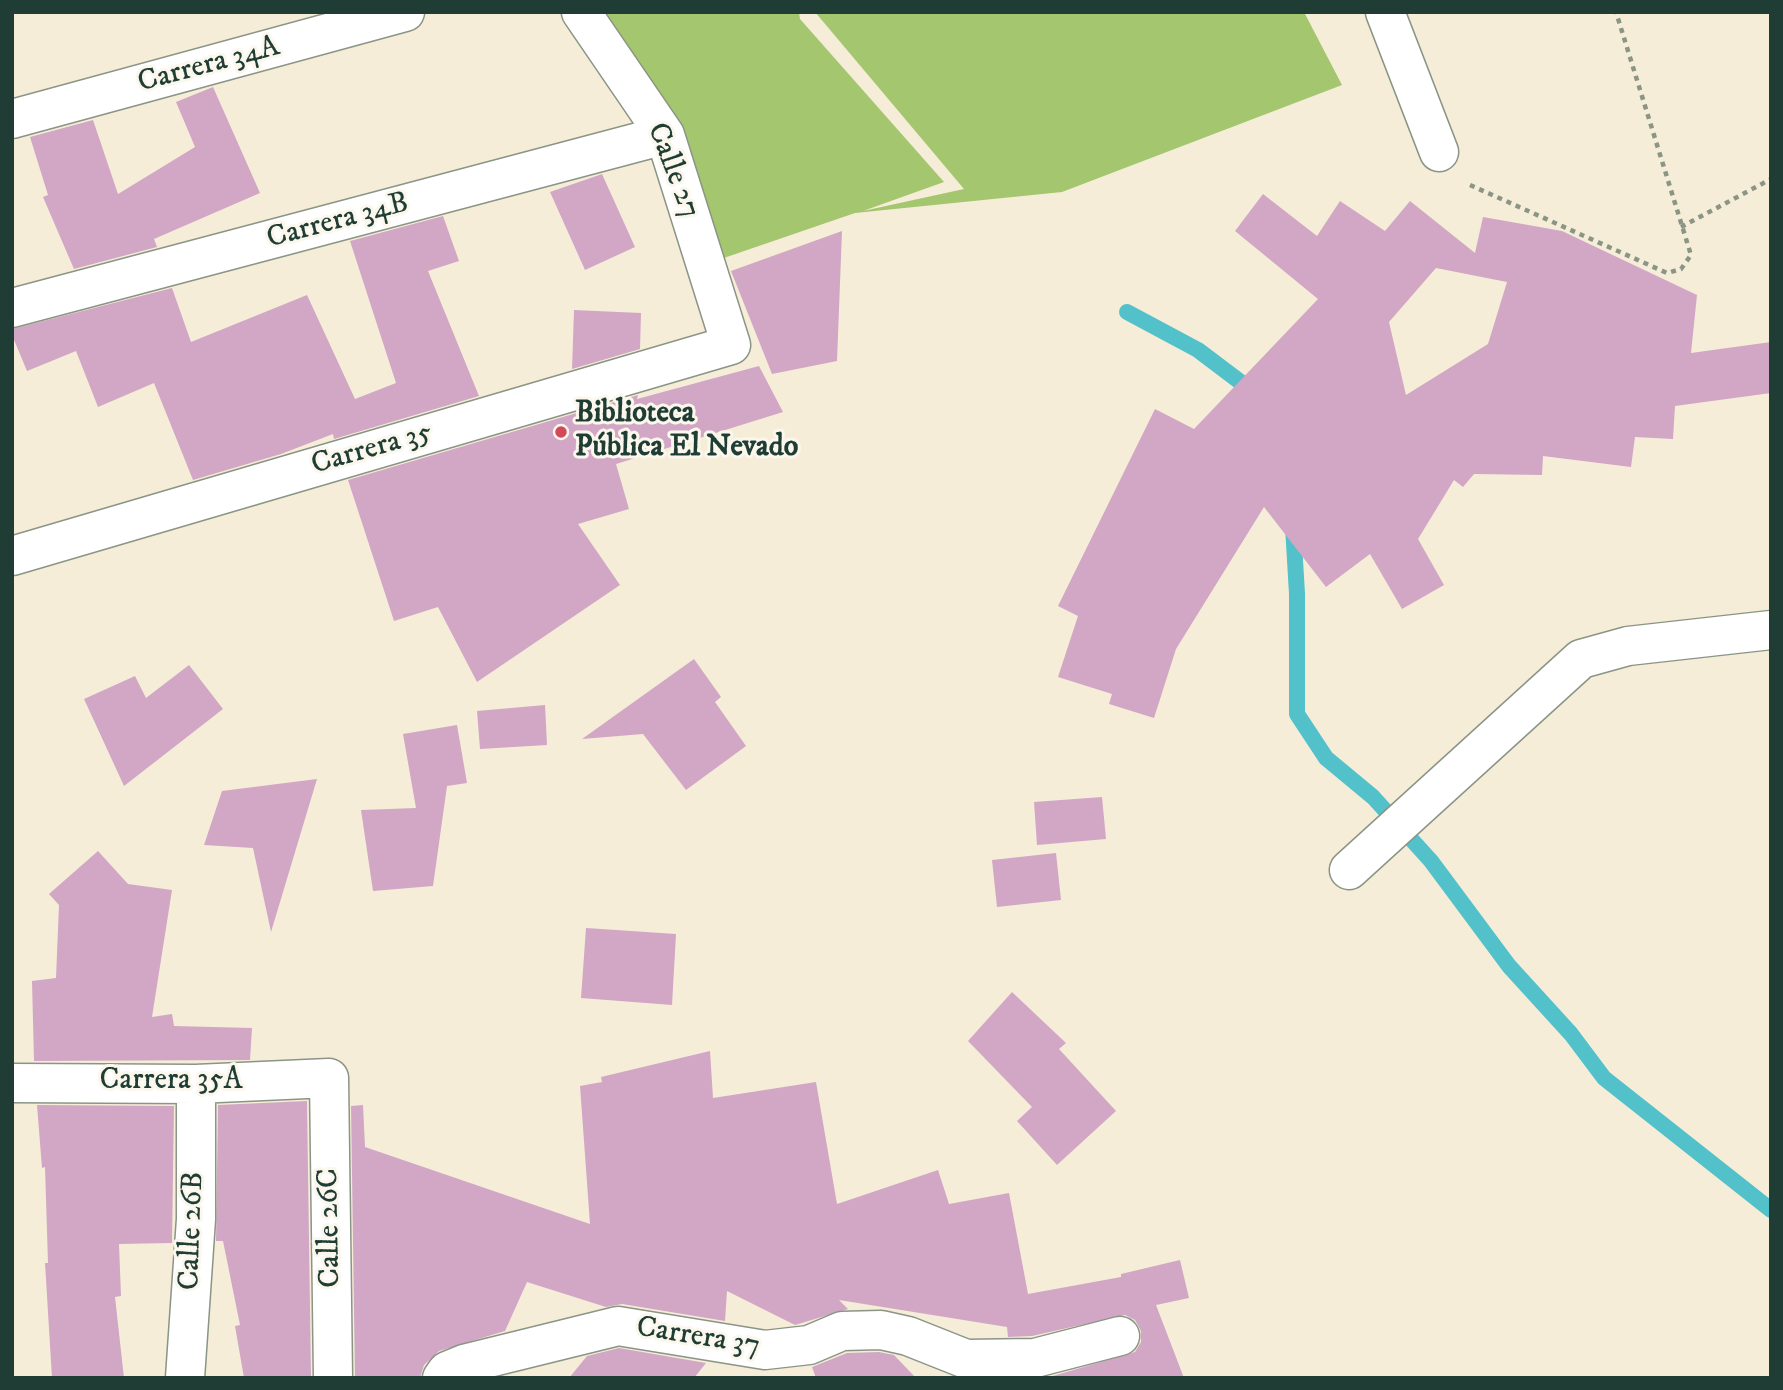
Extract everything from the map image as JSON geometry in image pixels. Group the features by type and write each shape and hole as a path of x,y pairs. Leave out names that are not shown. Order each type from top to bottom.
{"street":[{"name":"Carrera 34A","path":"12,119 405,12"},
{"name":"Calle 27","path":"581,12 665,135 731,345"},
{"path":"1385,12 1439,152"},
{"name":"Carrera 34B","path":"12,308 665,135"},
{"name":"Carrera 35","path":"12,556 731,345"},
{"path":"1349,870 1581,659 1628,646 1771,631"},
{"name":"Carrera 35A","path":"12,1083 196,1084 329,1077"},
{"name":"Calle 26C","path":"329,1077 332,1378"},
{"name":"Calle 26B","path":"185,1378 196,1219 196,1084"},
{"name":"Carrera 37","path":"442,1378 446,1371 464,1364 618,1326 765,1350 809,1345 842,1331 881,1330 908,1336 966,1359 1035,1358 1120,1336"}],"path":[{"path":"1439,152 1460,181 1667,273 1681,269 1691,255 1616,12"},
{"path":"1681,227 1771,179"}],"green space":[{"path":"591,12 799,12 800,19 944,182 863,211 964,189 815,12 1304,12 1342,85 1062,192 855,213 718,260"}],"building":[{"path":"213,87 260,193 154,239 157,247 74,269 43,197 48,195 30,137 93,120 118,194 195,147 176,102"},
{"path":"602,174 635,247 585,270 550,192"},
{"path":"1263,194 1317,236 1340,201 1385,231 1410,201 1475,253 1483,217 1562,231 1697,295 1691,353 1771,342 1771,393 1675,406 1673,439 1635,437 1631,467 1543,456 1542,475 1474,474 1463,487 1454,480 1418,539 1444,585 1402,609 1370,554 1326,587 1264,507 1176,649 1154,718 1109,704 1112,694 1058,677 1078,616 1058,606 1155,409 1194,429 1318,299 1235,231","holes":["1436,268 1507,282 1488,344 1406,395 1389,322"]},
{"path":"443,216 459,261 428,271 479,396 334,439 333,434 281,454 193,480 154,383 98,407 76,351 27,371 12,335 12,329 172,288 191,342 307,295 355,399 396,383 350,241"},
{"path":"842,231 837,361 772,374 731,271"},
{"path":"574,310 641,313 640,349 572,369"},
{"path":"759,366 783,412 616,464 629,509 578,524 620,585 477,682 438,607 394,621 348,480 638,395 637,399"},
{"path":"694,659 721,697 715,702 746,746 686,790 643,734 582,739"},
{"path":"189,665 223,709 124,786 84,699 135,676 146,698"},
{"path":"545,705 547,745 480,749 477,711"},
{"path":"457,725 467,783 447,786 433,886 373,891 361,810 416,808 403,734"},
{"path":"317,779 271,932 253,848 204,845 222,791"},
{"path":"1102,797 1106,839 1037,845 1034,802"},
{"path":"98,851 128,884 172,890 152,1017 172,1014 174,1026 252,1028 250,1060 34,1061 32,981 56,978 59,905 49,894"},
{"path":"1056,853 1061,900 997,907 992,860"},
{"path":"586,928 676,934 672,1005 581,998"},
{"path":"1012,992 1066,1043 1059,1049 1116,1111 1057,1165 1017,1121 1032,1107 968,1041"},
{"path":"710,1051 713,1098 816,1082 837,1204 938,1170 949,1204 1009,1193 1028,1294 1121,1277 1121,1274 1180,1260 1189,1298 1156,1305 1184,1378 1046,1378 1135,1352 1141,1342 1141,1331 1135,1320 1125,1315 1032,1336 1008,1337 1007,1327 839,1300 848,1309 795,1325 727,1291 725,1321 622,1304 606,1307 527,1282 505,1331 439,1351 424,1365 420,1378 355,1378 351,1106 363,1105 365,1147 590,1224 580,1086 602,1082 601,1077"},
{"path":"307,1101 311,1378 244,1378 235,1326 240,1325 223,1241 216,1241 218,1105"},
{"path":"37,1105 174,1106 172,1243 119,1244 121,1296 115,1297 124,1378 52,1378 45,1263 48,1263 45,1167 42,1168"},
{"path":"619,1348 706,1363 694,1378 569,1378 587,1356"},
{"path":"879,1352 894,1355 916,1378 816,1378 812,1367 847,1353"}],"waterway":[{"path":"1127,312 1198,350 1243,384 1251,396"},
{"path":"1293,526 1297,594 1297,714 1326,758 1373,797 1431,861 1509,966 1571,1034 1604,1078 1771,1210"}],"place":[{"name":"Biblioteca Pública El Nevado","path":"561,432"}]}
